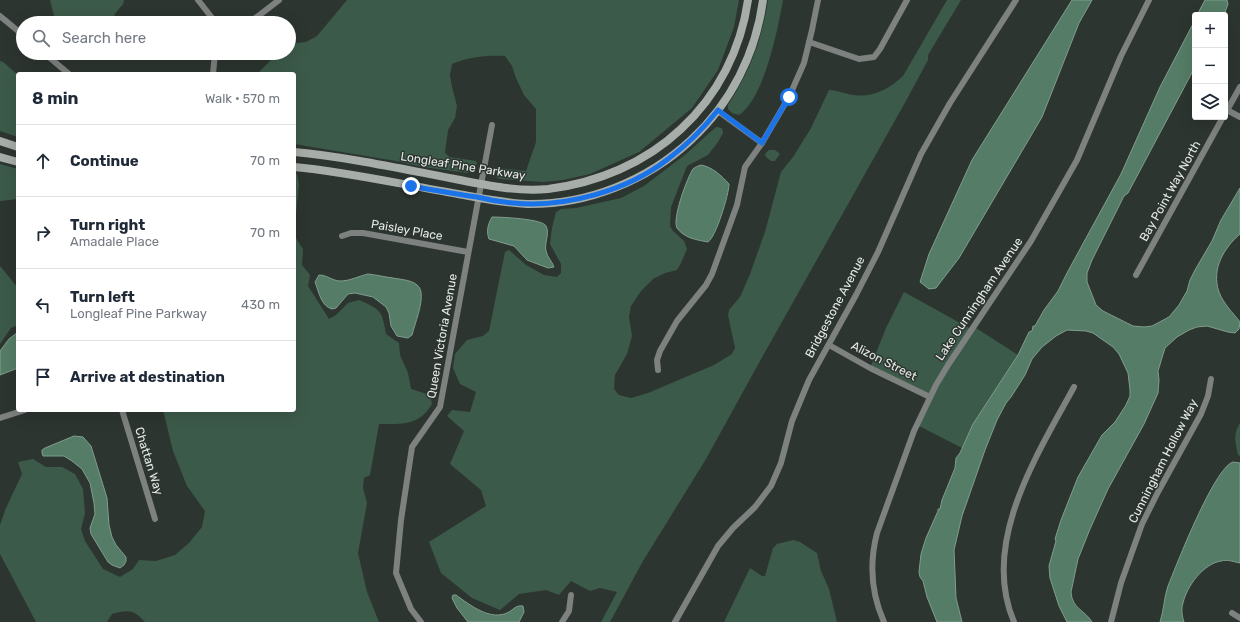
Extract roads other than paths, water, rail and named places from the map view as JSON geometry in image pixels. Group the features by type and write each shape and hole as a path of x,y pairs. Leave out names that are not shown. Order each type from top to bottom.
{"main road":[{"name":"Longleaf Pine Parkway","path":"296,152 346,159 482,184 514,188 547,189 577,184 620,169 644,158 659,148 692,118 713,91 725,71 740,36 748,0"},
{"path":"296,167 513,203 545,203 580,199 607,191 645,174 667,160 703,128 718,110 739,78 748,57 760,21 763,0"},
{"path":"0,141 16,146"},
{"path":"0,157 16,161"}],"street":[{"path":"198,0 211,16"},
{"path":"258,16 280,0"},
{"path":"658,370 657,360 660,351 677,321 706,285 712,274 737,205 745,167 762,143 789,97 804,63 818,0"},
{"path":"809,42 859,59 874,56 880,49 907,0"},
{"name":"Bridgestone Avenue","path":"675,622 718,546 733,528 756,507 771,486 781,463 800,399 878,252 930,137 1016,0"},
{"name":"Lake Cunningham Avenue","path":"884,622 873,585 872,572 874,546 877,533 914,431 930,397 964,340 1031,241 1077,160 1121,56 1149,0"},
{"path":"0,16 16,29"},
{"path":"52,60 67,72"},
{"path":"212,72 214,60"},
{"path":"1228,108 1240,87"},
{"path":"718,110 762,143"},
{"path":"1228,113 1240,117"},
{"name":"Bay Point Way North","path":"1136,275 1222,120"},
{"name":"Queen Victoria Avenue","path":"421,622 410,609 396,573 401,520 412,447 440,407 468,252 480,198 492,125"},
{"name":"Paisley Place","path":"342,236 351,233 363,233 468,252"},
{"name":"Alizon Street","path":"828,345 870,368 930,397"},
{"name":"Cunningham Hollow Way","path":"1111,622 1121,582 1142,524 1201,414 1208,396 1211,379"},
{"path":"1014,622 1004,588 1003,563 1005,541 1030,470 1044,441 1074,387"},
{"path":"0,418 19,412"},
{"name":"Chattan Way","path":"123,412 154,519"},
{"path":"562,622 568,611 571,595"},
{"path":"1232,613 1240,618"}]}
